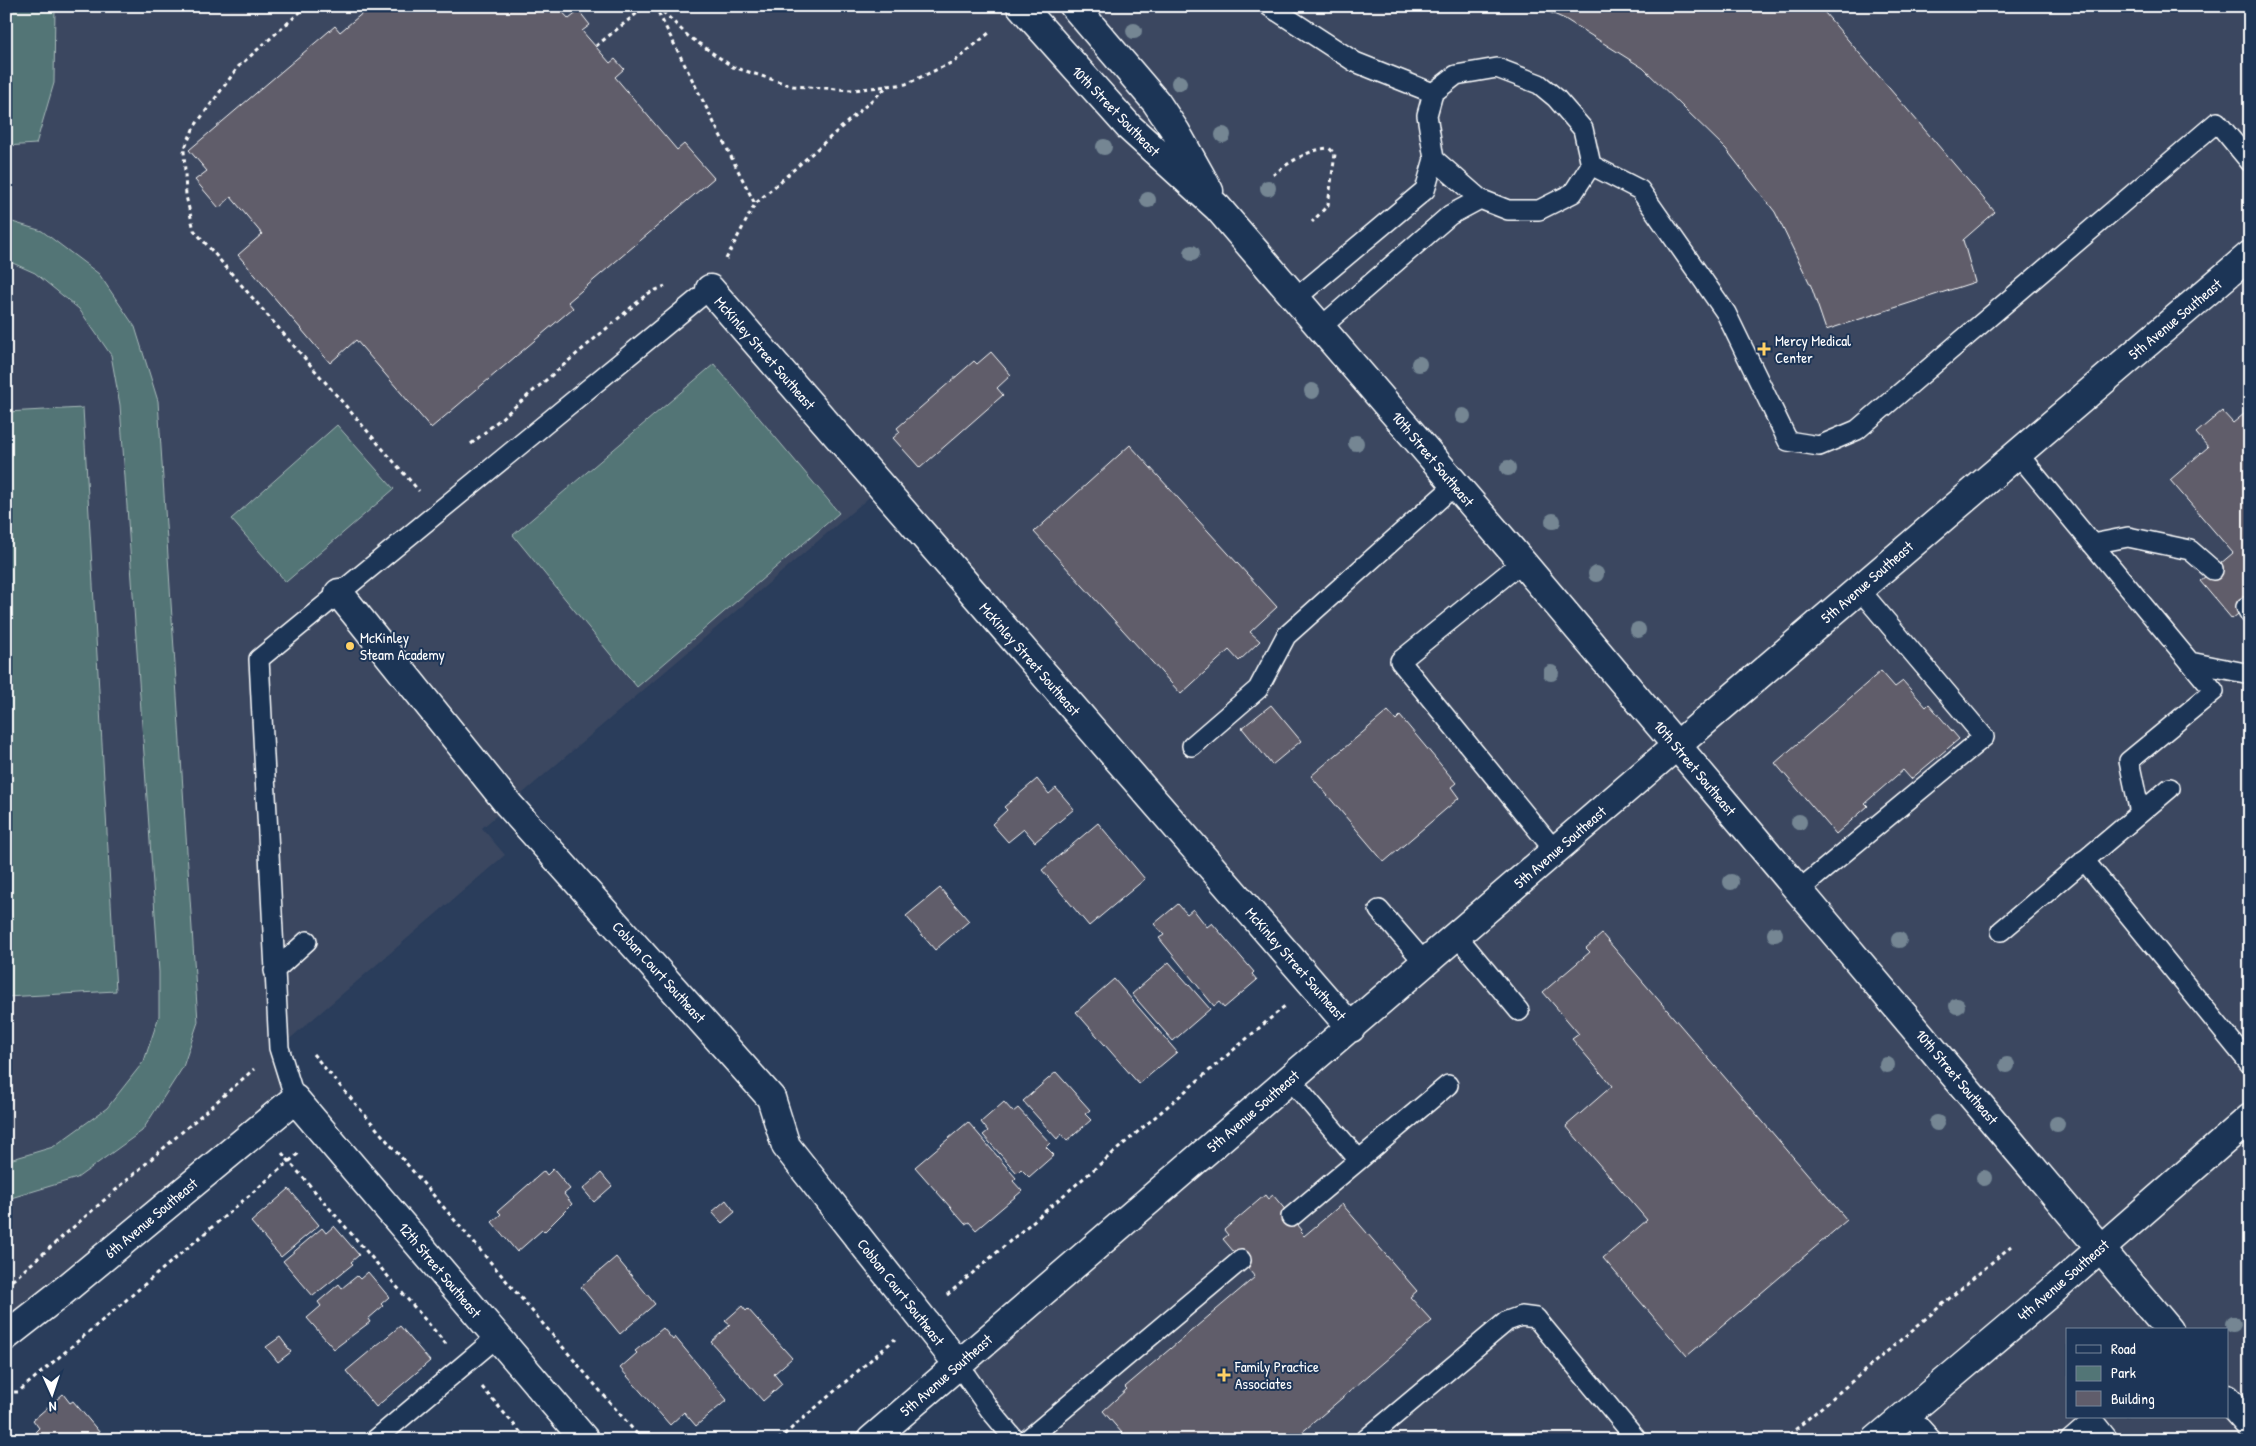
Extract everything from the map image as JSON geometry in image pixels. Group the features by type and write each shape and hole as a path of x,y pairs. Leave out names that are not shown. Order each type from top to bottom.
{"street":[{"name":"10th Street Southeast","path":"1021,6 1130,128 1218,208 1522,562 2167,1328"},
{"name":"10th Street Southeast","path":"1074,6 1156,102 1176,132 1218,208"},
{"name":"5th Avenue Southeast","path":"871,1440 1859,588 2250,255"},
{"name":"McKinley Street Southeast","path":"710,289 1351,1028"},
{"name":"Cobban Court Southeast","path":"339,593 509,804 771,1098 786,1146 958,1364"},
{"name":"6th Avenue Southeast","path":"6,1336 61,1293 295,1099"},
{"name":"12th Street Southeast","path":"295,1099 585,1440"},
{"name":"4th Avenue Southeast","path":"1876,1440 2250,1118"},
{"path":"2228,1400 2250,1426"}],"lane":[{"path":"1268,6 1355,62 1433,93"},
{"path":"1296,298 1425,190 1434,159 1427,115 1433,93 1456,75 1497,68 1539,84 1556,98 1583,129 1591,164 1574,193 1539,210 1508,210 1480,199 1434,159"},
{"path":"1591,164 1640,190 1726,313 1788,442 1819,446 1857,430 2217,122 2250,162"},
{"path":"1321,327 1450,215 1480,199"},
{"path":"295,1099 279,1048 260,659 710,289"},
{"path":"2017,453 2214,691 2129,761 2140,813"},
{"path":"1192,746 1258,689 1286,636 1455,485"},
{"path":"2092,544 2128,537 2190,550 2213,570"},
{"path":"1522,562 1400,661 1555,851"},
{"path":"1800,890 1984,737 1859,588"},
{"path":"2190,662 2250,674"},
{"path":"2001,931 2170,788"},
{"path":"2084,860 2250,1064"},
{"path":"1379,910 1425,963"},
{"path":"1457,936 1519,1010"},
{"path":"274,971 307,941"},
{"path":"1290,1079 1359,1160"},
{"path":"1291,1217 1448,1085"},
{"path":"1027,1440 1241,1260"},
{"path":"1365,1440 1507,1321 1521,1316 1536,1318 1637,1440"},
{"path":"375,1440 497,1337"},
{"path":"958,1364 990,1410 1015,1440"},
{"path":"1907,1412 1932,1440"},
{"path":"2070,1440 2093,1420 2109,1440"}],"path":[{"path":"307,6 239,66 194,127 184,150 186,196 194,230 437,512"},
{"path":"596,46 646,6"},
{"path":"656,6 688,36 733,68 793,86 853,90 906,84 955,62 989,33"},
{"path":"656,6 755,204"},
{"path":"710,289 755,204 889,85"},
{"path":"1273,175 1289,163 1321,148 1329,148 1335,154 1328,205 1312,222"},
{"path":"469,445 647,294 673,283"},
{"path":"410,496 425,483"},
{"path":"778,1440 1293,999"},
{"path":"308,1048 642,1440"},
{"path":"6,1286 259,1065"},
{"path":"261,1128 527,1440"},
{"path":"6,1392 18,1392 303,1149"},
{"path":"1784,1440 2011,1246"}],"shaded area":[{"path":"6,6 2250,6 2250,1440 1025,1440 959,1362 1351,1027 880,488 482,828 505,855 279,1048 295,1099 6,1336"}],"green space":[{"path":"6,6 55,6 54,83 36,144 6,146"},
{"path":"6,220 42,231 99,274 135,327 158,401 198,1022 183,1067 142,1131 77,1178 11,1198 6,1198 6,1161 53,1147 107,1108 144,1061 159,1016 159,972 120,405 111,355 79,309 35,273 6,260"},
{"path":"714,364 839,513 637,687 513,535"},
{"path":"83,408 116,991 6,997 6,412"},
{"path":"337,425 394,489 286,582 231,519"}],"building":[{"path":"371,6 557,6 569,19 579,11 590,25 582,31 610,63 615,59 624,69 615,77 677,150 684,144 714,178 568,302 573,308 431,428 356,340 330,363 238,255 262,234 231,197 219,208 195,180 207,171 189,150 335,26 340,32"},
{"path":"1535,6 1819,6 1995,212 1963,240 1975,282 1826,330 1811,286 1775,212 1726,149 1643,68 1565,19"},
{"path":"991,352 1011,375 997,388 1003,395 920,468 893,438 900,432 897,428 974,361 977,364"},
{"path":"2250,409 2250,604 2232,619 2200,581 2233,553 2170,480 2208,447 2196,433 2222,411 2233,423"},
{"path":"1130,445 1277,607 1250,632 1260,641 1239,661 1229,650 1181,694 1034,532"},
{"path":"1881,671 1895,687 1903,681 1926,707 1929,704 1959,739 1911,779 1903,770 1865,803 1868,806 1836,834 1775,763"},
{"path":"1271,705 1301,741 1272,765 1242,728"},
{"path":"1388,711 1396,720 1400,716 1456,783 1451,787 1459,798 1384,862 1311,776"},
{"path":"1037,779 1049,794 1056,788 1074,809 1035,842 1024,829 1008,842 992,824 1007,810 1004,807"},
{"path":"1098,823 1145,879 1089,926 1042,870"},
{"path":"940,888 969,921 935,950 906,916"},
{"path":"1178,904 1187,914 1193,909 1207,927 1212,923 1254,972 1252,974 1257,980 1224,1008 1219,1002 1214,1006 1159,938 1164,935 1154,924"},
{"path":"1602,934 1847,1220 1687,1356 1603,1258 1647,1220 1566,1126 1612,1086 1572,1039 1579,1034 1543,992 1590,952 1586,948"},
{"path":"1169,962 1210,1009 1173,1041 1132,994"},
{"path":"1114,979 1177,1052 1139,1084 1076,1012"},
{"path":"1056,1072 1090,1110 1085,1114 1091,1120 1067,1141 1061,1134 1057,1139 1023,1101"},
{"path":"1004,1102 1013,1112 1018,1108 1050,1143 1046,1147 1054,1155 1029,1177 1021,1169 1017,1173 983,1135 988,1131 981,1122"},
{"path":"968,1122 1016,1178 1013,1181 1022,1191 976,1230 969,1222 965,1224 915,1167"},
{"path":"553,1169 570,1189 564,1194 572,1204 544,1232 542,1230 517,1252 492,1222 501,1214 498,1211 544,1171 547,1175"},
{"path":"601,1173 612,1186 594,1202 583,1189"},
{"path":"289,1189 319,1225 281,1257 251,1222"},
{"path":"1265,1195 1268,1199 1273,1195 1302,1230 1300,1232 1304,1236 1342,1204 1417,1291 1410,1297 1432,1321 1293,1440 1128,1440 1103,1411 1127,1389 1125,1387 1255,1277 1223,1239 1228,1235 1224,1230"},
{"path":"726,1200 735,1212 722,1223 712,1212"},
{"path":"334,1226 359,1255 351,1262 353,1264 313,1296 283,1261 322,1228 326,1233"},
{"path":"616,1257 655,1304 620,1334 581,1287"},
{"path":"368,1272 389,1297 381,1304 383,1306 368,1319 370,1322 334,1349 307,1318 321,1306 318,1302 339,1284 342,1288 357,1276 360,1279"},
{"path":"742,1306 746,1311 748,1309 792,1358 774,1374 782,1384 763,1401 711,1342 730,1325 725,1321"},
{"path":"400,1326 430,1361 376,1407 346,1371"},
{"path":"663,1328 673,1340 675,1337 727,1400 696,1426 684,1412 670,1425 620,1368 637,1353 635,1351"},
{"path":"280,1337 291,1352 278,1362 266,1347"},
{"path":"63,1394 70,1403 73,1401 106,1440 44,1440 36,1431 39,1428 33,1420"}],"place":[{"name":"Mercy Medical Center","path":"1764,349"},
{"name":"McKinley Steam Academy","path":"350,646"},
{"name":"Family Practice Associates","path":"1224,1375"}]}
